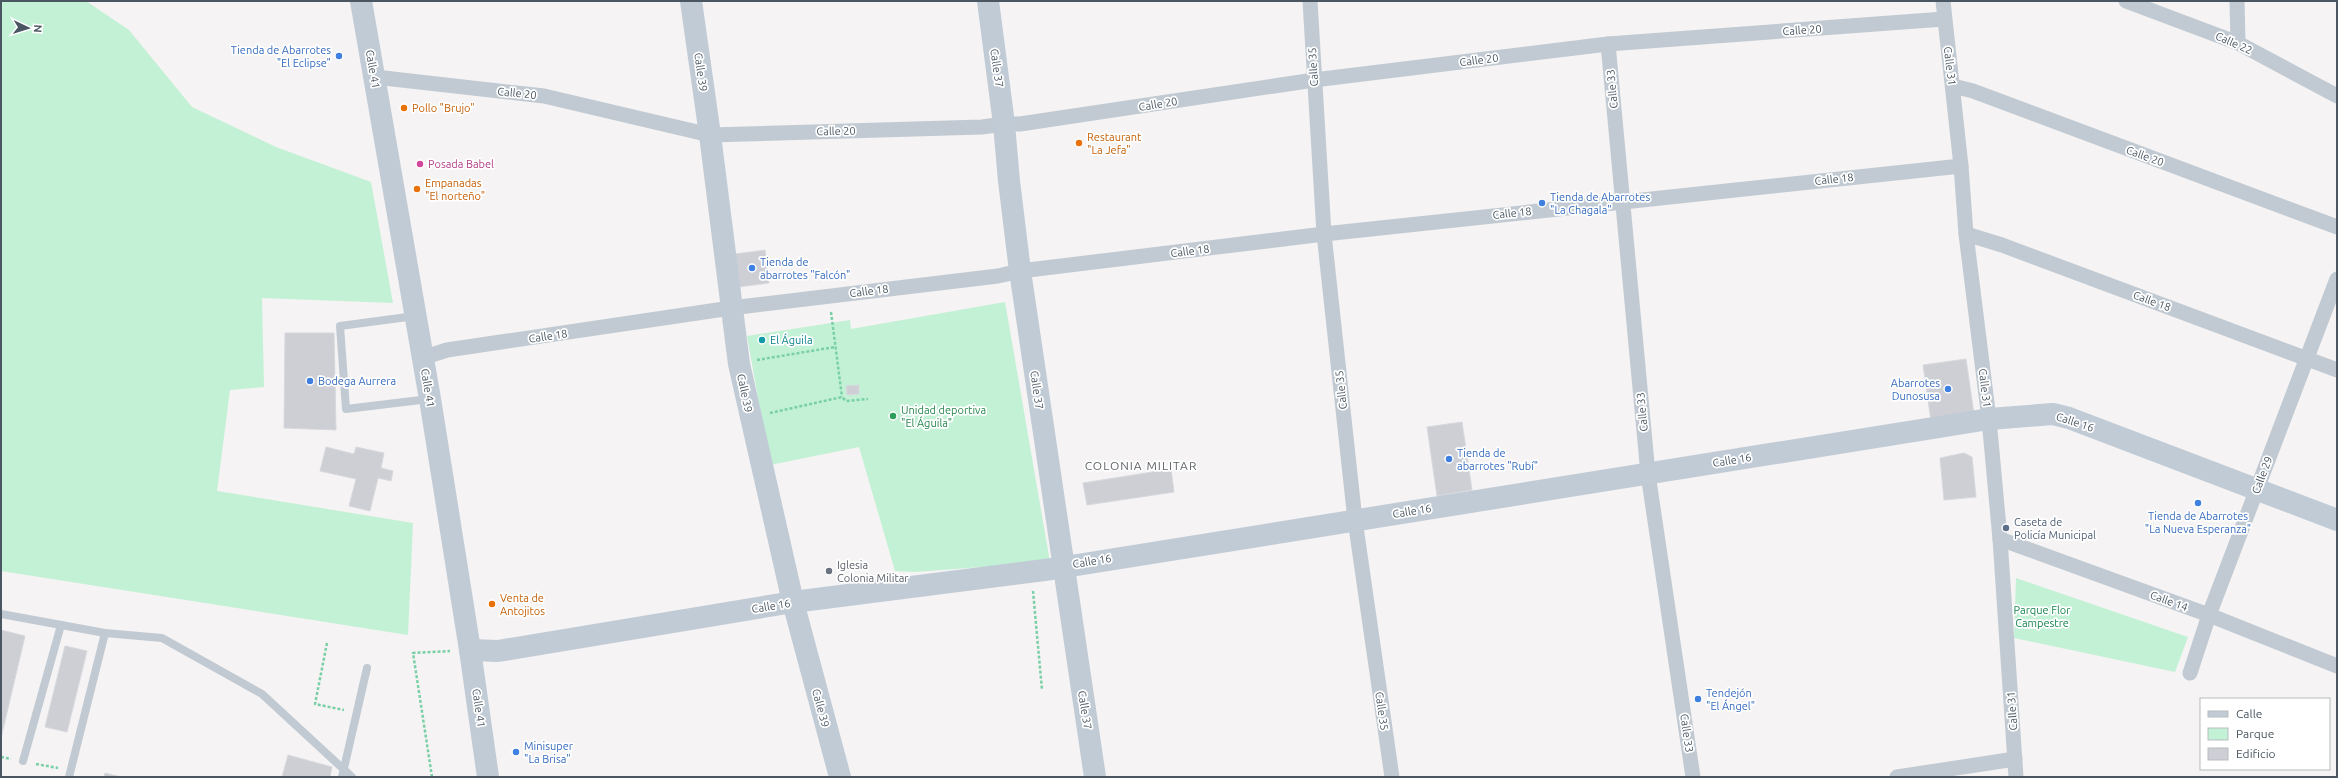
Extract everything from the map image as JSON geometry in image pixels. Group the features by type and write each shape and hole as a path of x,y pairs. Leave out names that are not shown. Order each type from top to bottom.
{"main road":[{"name":"Calle 41","path":"361,1 430,399 470,650 488,777"},
{"name":"Calle 39","path":"691,1 710,135 739,364 750,418 793,602 840,777"},
{"name":"Calle 37","path":"988,1 1004,124 1020,271 1062,566 1095,777"},
{"name":"Calle 16","path":"470,650 498,651 793,602 1032,572 1989,419 2053,414 2068,418 2337,520"}],"street":[{"name":"Calle 35","path":"1310,1 1324,234 1355,520 1392,777"},
{"name":"Calle 31","path":"1943,1 1961,166 1966,234 1989,419 2000,539 2016,777"},
{"name":"Calle 22","path":"2126,1 2238,43 2337,96"},
{"path":"2237,1 2238,43"},
{"name":"Calle 20","path":"375,77 544,96 710,135 982,127 1004,124 1020,124 1314,80 1608,44 1944,19"},
{"name":"Calle 33","path":"1608,44 1648,474 1693,777"},
{"name":"Calle 20","path":"1952,86 1973,91 2337,227"},
{"name":"Calle 18","path":"422,358 447,350 731,308 998,276 1020,271 1324,234 1961,166"},
{"name":"Calle 18","path":"1966,234 2002,245 2337,370"},
{"name":"Calle 29","path":"2190,673 2209,615 2256,489 2337,279"},
{"name":"Calle 14","path":"2000,539 2209,615 2337,666"},
{"path":"1897,777 2015,758"}],"lane":[{"path":"416,316 340,326 346,409 430,399"},
{"path":"1,614 105,634 162,638 262,694 343,774 352,777"},
{"path":"23,762 60,625"},
{"path":"69,777 105,634"},
{"path":"343,774 366,668"}],"path":[{"path":"830,296 842,397 846,401 868,399"},
{"path":"739,364 835,347"},
{"path":"750,418 842,397"},
{"path":"1032,572 1036,640 1042,690"},
{"path":"327,642 315,704 356,712"},
{"path":"432,777 413,653 470,650"}],"green space":[{"path":"1,1 86,1 129,30 192,107 276,147 371,182 393,303 262,298 264,387 230,390 217,491 413,523 408,635 1,571"},
{"name":"Unidad deportiva \"El Águila\"","path":"1005,302 1050,562 915,572 895,571 859,447 770,465 747,336 850,320 851,329"},
{"name":"Parque Flor Campestre","path":"2016,578 2188,637 2175,672 2014,638"}],"building":[{"name":"Tienda de abarrotes \"Falcón\"","path":"765,250 769,283 739,287 735,254"},
{"name":"Bodega Aurrera","path":"285,333 334,333 336,430 284,428"},
{"name":"Abarrotes Dunosusa","path":"1966,359 1974,414 1931,421 1923,365"},
{"path":"859,385 859,394 847,395 846,386"},
{"name":"Tienda de abarrotes \"Rubí\"","path":"1462,422 1472,490 1437,496 1427,427"},
{"path":"326,447 354,454 356,447 384,453 381,468 393,471 391,481 378,478 370,511 349,506 356,479 320,471"},
{"path":"1964,453 1972,457 1976,497 1944,500 1940,458"},
{"path":"1171,469 1174,492 1087,505 1083,483"},
{"path":"1,630 25,636 1,738"},
{"path":"65,646 87,651 67,732 45,727"},
{"path":"288,755 332,767 330,777 282,777"},
{"path":"105,773 121,777 104,777"}],"place":[{"name":"Tienda de Abarrotes \"El Eclipse\"","path":"339,56"},
{"name":"Pollo \"Brujo\"","path":"404,108"},
{"name":"Restaurant \"La Jefa\"","path":"1079,143"},
{"name":"Posada Babel","path":"420,164"},
{"name":"Empanadas \"El norteño\"","path":"417,189"},
{"name":"Tienda de Abarrotes \"La Chagala\"","path":"1542,203"},
{"name":"Tienda de abarrotes \"Falcón\"","path":"752,268"},
{"name":"El Águila","path":"762,340"},
{"name":"Bodega Aurrera","path":"310,381"},
{"name":"Abarrotes Dunosusa","path":"1948,389"},
{"name":"Unidad deportiva \"El Águila\"","path":"893,416"},
{"name":"Tienda de abarrotes \"Rubí\"","path":"1449,459"},
{"name":"Tienda de Abarrotes \"La Nueva Esperanza\"","path":"2198,503"},
{"name":"Caseta de Policía Municipal","path":"2006,528"},
{"name":"Iglesia Colonia Militar","path":"829,571"},
{"name":"Venta de Antojitos","path":"492,604"},
{"name":"Tendejón \"El Ángel\"","path":"1698,699"},
{"name":"Minisuper \"La Brisa\"","path":"516,752"}],"district":[{"name":"COLONIA MILITAR","path":"1141,465"}]}
